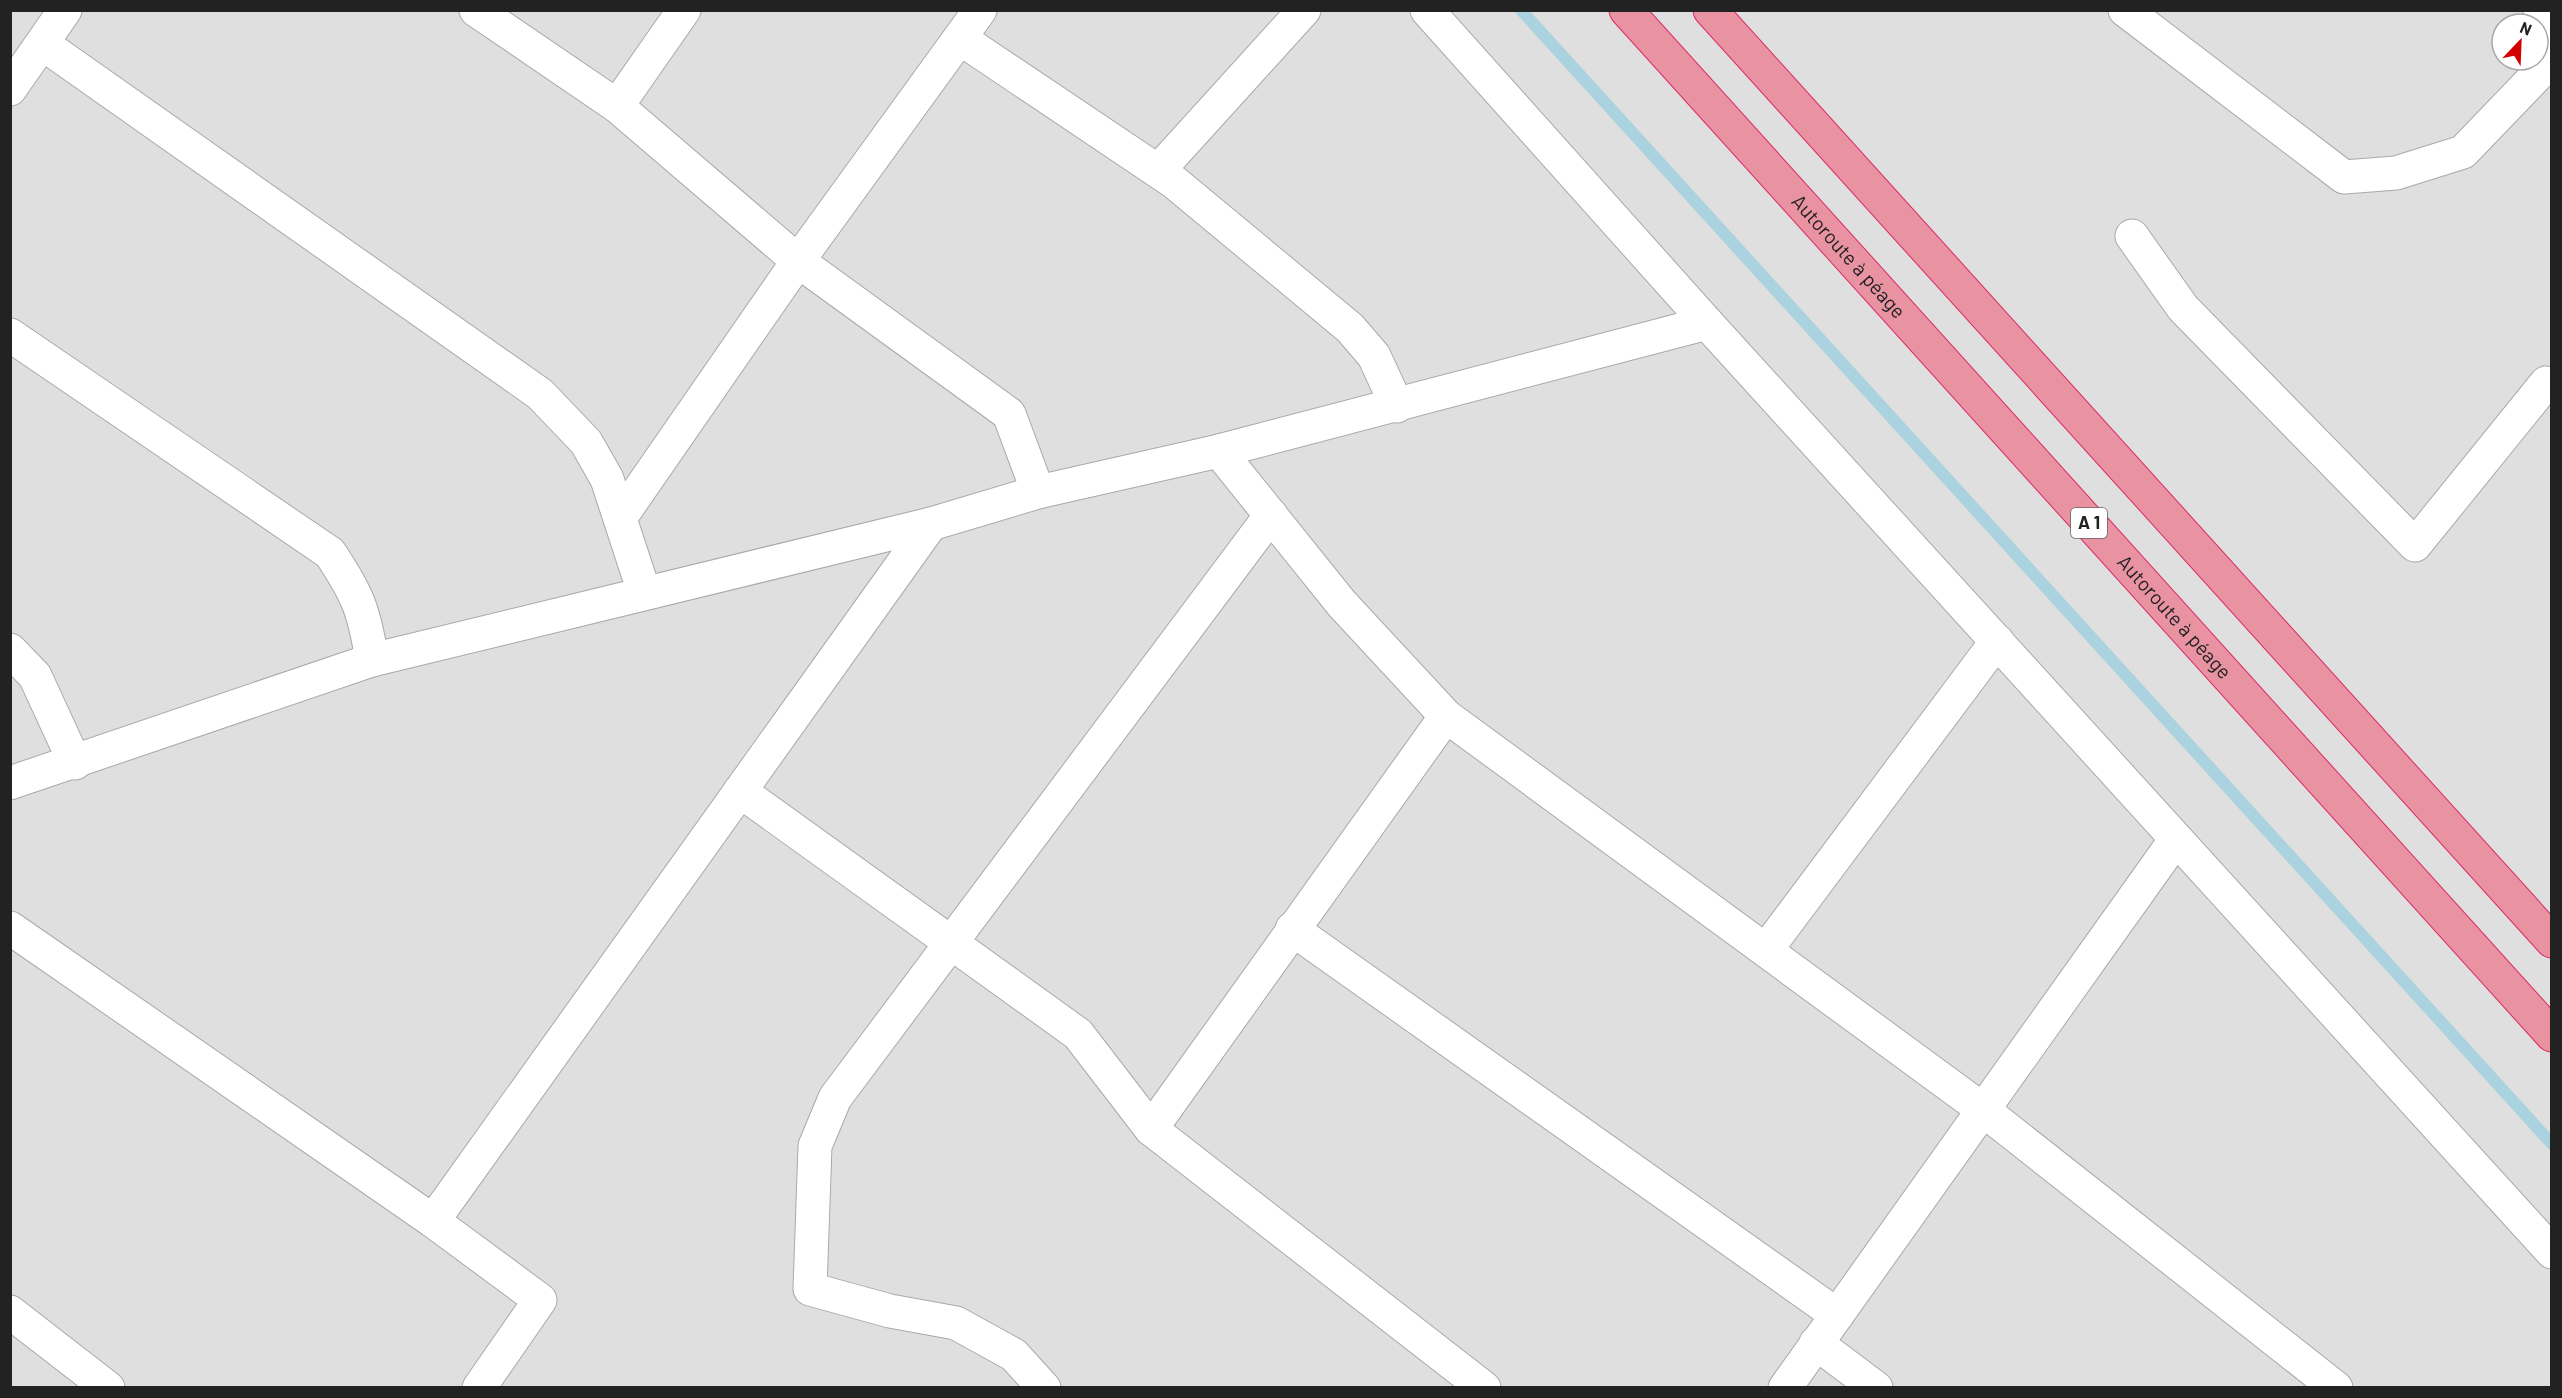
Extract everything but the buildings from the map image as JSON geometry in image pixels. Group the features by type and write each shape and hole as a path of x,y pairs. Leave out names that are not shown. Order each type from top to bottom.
{"highway":[{"name":"Autoroute à péage","path":"1626,10 2552,1035"},
{"path":"1710,10 2552,941"}],"street":[{"path":"10,89 66,10"},
{"path":"476,10 617,106 798,261 1009,414 1038,492"},
{"path":"617,106 684,10"},
{"path":"620,518 798,261 980,10"},
{"path":"1158,171 1304,10"},
{"path":"1427,10 1707,323 2552,1252"},
{"path":"2126,10 2344,177 2396,173 2463,152 2540,72 2551,44 2540,10"},
{"path":"961,39 1158,171 1350,328 1374,356 1396,406"},
{"path":"43,44 540,394 586,442 607,479 644,592"},
{"path":"2132,236 2184,308 2415,545 2546,383 2552,388"},
{"path":"10,783 75,763 372,660 931,524 1038,492 1219,451 1707,323"},
{"path":"10,335 330,553 358,599 365,618 372,660"},
{"path":"1219,451 1342,604 1446,716 1983,1109 2336,1388"},
{"path":"1044,1388 1014,1356 956,1323 890,1311 810,1289 815,1146 835,1098 1270,515"},
{"path":"433,1221 931,524"},
{"path":"1766,950 1997,641"},
{"path":"10,650 34,676 75,763"},
{"path":"1151,1129 1446,716"},
{"path":"740,791 1078,1034 1151,1129 1478,1386"},
{"path":"1785,1388 2176,839"},
{"path":"10,928 433,1221 540,1300 479,1388"},
{"path":"1292,929 1837,1315"},
{"path":"10,1312 108,1388"},
{"path":"1816,1343 1876,1388"}],"shaded area":[{"path":"11,11 2551,11 2551,1387 11,1387"}],"waterway":[{"path":"1521,10 2552,1144"}]}
